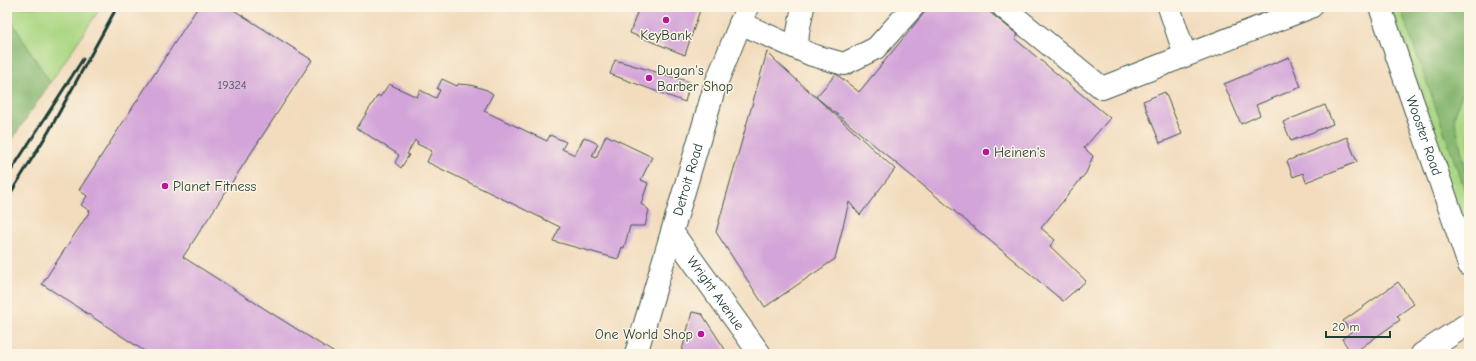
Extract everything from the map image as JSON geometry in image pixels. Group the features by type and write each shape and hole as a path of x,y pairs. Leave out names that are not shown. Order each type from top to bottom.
{"main road":[{"path":"797,48 798,32 803,7"},
{"path":"743,15 797,48 812,55 844,64 876,48 913,7"},
{"path":"1003,7 1102,88 1310,7"},
{"path":"1169,7 1185,55"},
{"name":"Wooster Road","path":"1380,7 1469,265"},
{"name":"Detroit Road","path":"636,354 715,86 743,15"},
{"name":"Wright Avenue","path":"672,232 760,354"},
{"path":"1422,354 1469,323"}],"green space":[{"path":"7,7 101,7 50,83 7,14"},
{"path":"1382,7 1469,7 1469,268"},
{"path":"1400,7 1469,7 1469,74 1454,117 1469,184 1469,202"},
{"path":"7,14 50,83 7,147"}],"building":[{"path":"198,7 229,7 312,60 183,257 336,354 149,354 42,284 90,211 81,205 87,196 79,190"},
{"name":"KeyBank","path":"639,7 701,7 685,55 630,33"},
{"name":"Heinen's","path":"929,7 983,7 1018,35 1015,39 1110,118 1084,148 1093,156 1086,173 1041,228 1055,240 1050,246 1086,281 1063,301 816,97 836,74 859,92"},
{"path":"767,52 895,169 860,215 849,202 835,259 765,307 716,232"},
{"path":"1289,57 1301,87 1256,105 1260,115 1241,124 1224,84"},
{"name":"Dugan's Barber Shop","path":"615,60 690,82 685,102 610,74"},
{"path":"442,79 457,86 458,84 471,85 487,90 493,94 484,111 547,141 550,135 566,142 562,149 575,155 584,137 598,144 592,156 596,158 606,135 652,157 641,180 648,183 641,204 649,210 645,226 630,226 624,248 622,247 618,259 553,241 560,227 427,162 432,151 417,144 418,142 415,140 407,154 409,155 401,168 395,163 399,155 357,128 378,95 380,97 389,84 417,97 420,90 436,98 440,90 437,89"},
{"path":"1165,92 1182,134 1160,143 1143,101"},
{"path":"1325,105 1333,124 1291,141 1283,122"},
{"path":"1347,137 1357,162 1306,182 1303,173 1293,177 1287,161"},
{"path":"1398,282 1414,304 1397,316 1400,320 1352,354 1342,339 1351,332 1343,321"},
{"name":"One World Shop","path":"692,312 702,314 728,354 681,354"}],"railway":[{"path":"7,199 49,131 117,7"},
{"path":"7,177 83,59"}],"place":[{"name":"KeyBank","path":"666,20"},
{"name":"Dugan's Barber Shop","path":"649,78"},
{"name":"Heinen's","path":"986,152"},
{"name":"Planet Fitness","path":"165,186"},
{"name":"One World Shop","path":"701,334"}]}
